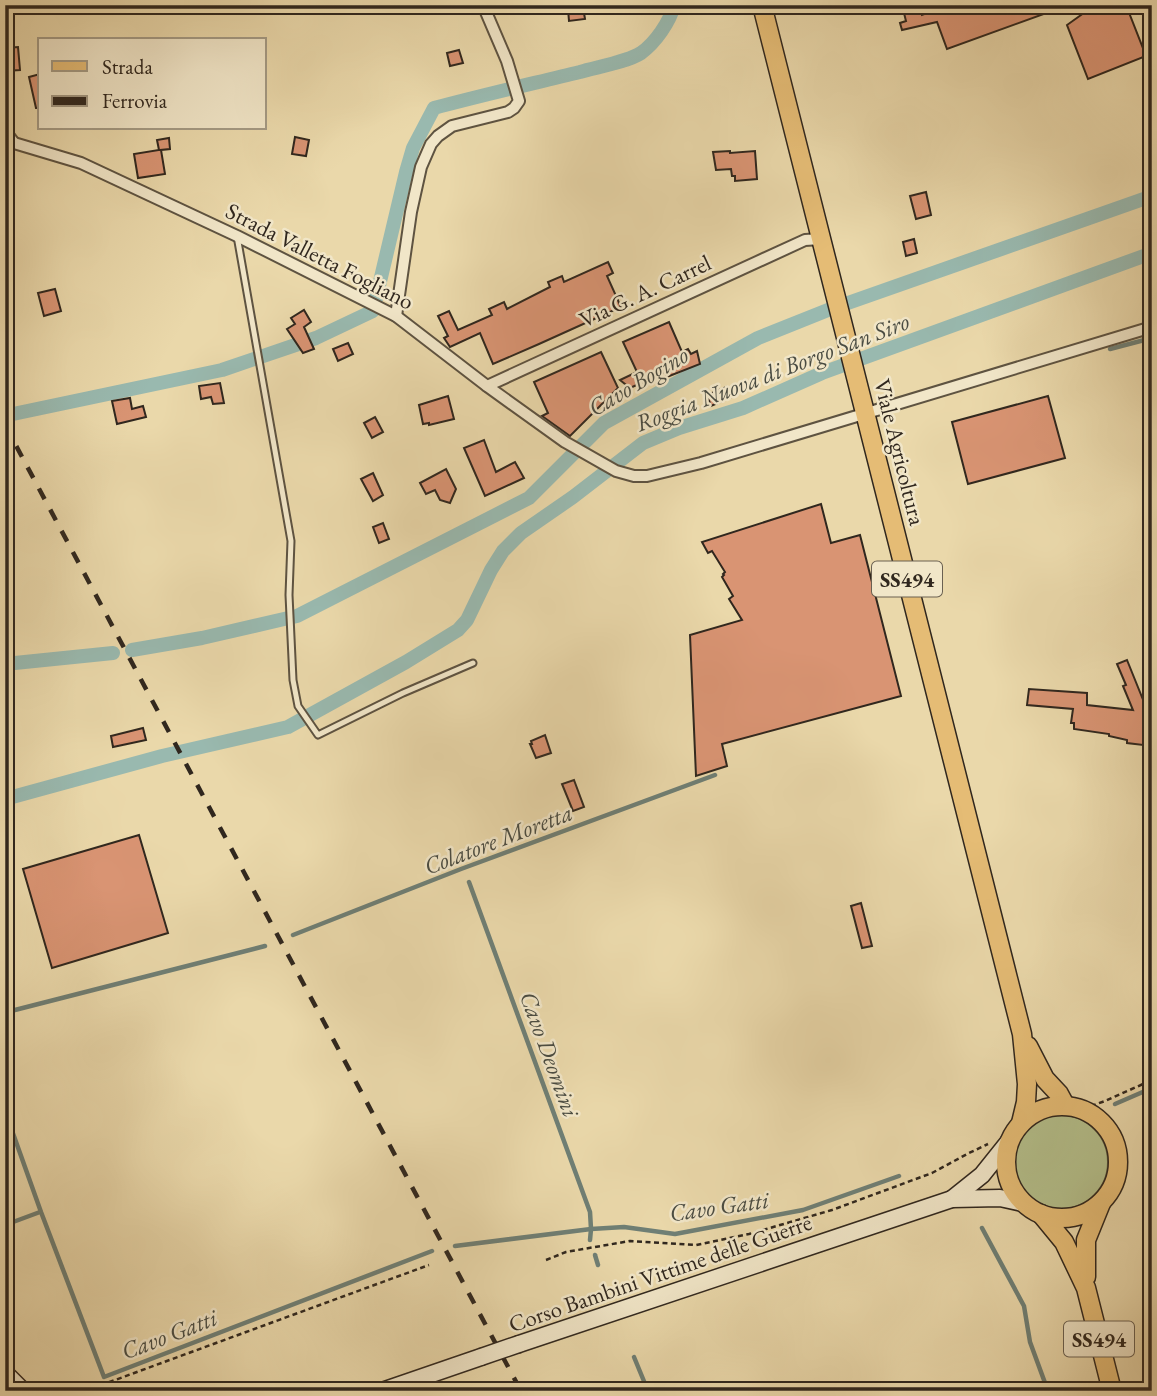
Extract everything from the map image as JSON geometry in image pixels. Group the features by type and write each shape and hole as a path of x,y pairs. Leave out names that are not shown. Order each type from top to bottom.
{"main road":[{"name":"Viale Agricoltura","path":"762,5 1022,1034 1027,1084 1021,1123"},
{"name":"Viale Agricoltura","path":"1022,1034 1045,1079 1065,1105"},
{"name":"Viale Agricoltura","path":"1086,1288 1086,1240 1102,1202 1115,1183 1118,1171 1117,1150 1109,1129 1094,1115 1065,1105 1053,1106 1040,1109 1021,1123 1010,1140 1006,1154 1007,1173 1010,1184 1023,1203 1041,1214 1064,1242 1086,1288 1112,1391"},
{"name":"Corso Bambini Vittime delle Guerre","path":"952,1199 982,1175 1010,1140"},
{"name":"Corso Bambini Vittime delle Guerre","path":"382,1391 952,1199 1000,1198 1023,1203"},
{"name":"Viale Agricoltura","path":"1041,1214 1074,1217 1102,1202"},
{"path":"5,1373 23,1391"}],"street":[{"path":"391,313 421,167 431,144 452,126 508,112 519,101 508,61 483,5"},
{"path":"5,131 10,145"},
{"name":"Strada Valletta Fogliano","path":"10,145 81,163 237,236 391,313 487,386 577,449 616,471 634,476 647,477 701,463 1152,327"},
{"name":"Via G. A. Carrel","path":"487,386 805,240 821,239"}],"lane":[{"path":"237,236 291,541 290,623 293,680 298,706 318,735 403,693 474,663"}],"path":[{"path":"1083,1109 1152,1080"},
{"path":"546,1260 566,1252 630,1241 696,1245 749,1234 832,1210 932,1173 995,1141 1010,1140"},
{"path":"85,1391 429,1265"}],"green space":[{"path":"1061,1115 1079,1119 1094,1129 1104,1144 1108,1162 1104,1180 1094,1195 1079,1205 1061,1209 1043,1205 1028,1195 1018,1180 1014,1162 1018,1144 1028,1129 1043,1119"}],"building":[{"path":"902,5 920,5 922,15 949,5 1063,7 947,49 937,22 902,30 900,23 906,21"},
{"path":"1095,5 1126,5 1146,56 1088,79 1067,25"},
{"path":"583,7 585,19 569,21 568,9"},
{"path":"18,47 20,70 5,71 5,48"},
{"path":"459,50 463,63 450,66 447,53"},
{"path":"38,75 38,108 36,108 29,77"},
{"path":"295,137 309,140 306,156 292,154"},
{"path":"169,138 170,149 161,150 165,174 138,178 134,154 159,150 157,140"},
{"path":"755,151 757,179 735,181 731,169 716,170 713,152"},
{"path":"926,192 931,215 916,219 910,196"},
{"path":"914,239 917,253 906,256 903,242"},
{"path":"608,262 613,273 607,276 621,307 493,364 480,333 450,347 444,338 448,336 438,316 449,311 458,330 492,315 489,309 504,302 507,309 550,287 548,282 562,276 564,282"},
{"path":"55,289 61,311 44,316 38,293"},
{"path":"304,310 311,322 304,327 314,349 303,353 287,329 295,324 291,318"},
{"path":"669,322 682,352 688,349 691,354 697,351 700,364 667,377 665,372 630,388 620,380 637,372 623,342"},
{"path":"348,343 353,354 338,361 333,349"},
{"path":"601,352 618,388 570,436 542,416 548,413 534,382"},
{"path":"220,383 224,403 213,404 211,397 201,399 199,386"},
{"path":"726,387 730,398 711,406 707,395"},
{"path":"448,396 454,419 423,424 419,405"},
{"path":"1048,396 1065,458 968,484 952,422"},
{"path":"130,398 132,409 143,406 146,417 117,424 112,401"},
{"path":"375,417 383,432 372,438 364,423"},
{"path":"484,440 496,472 515,462 524,478 485,496 464,448"},
{"path":"446,469 456,489 450,503 440,500 435,490 426,494 420,483"},
{"path":"373,473 383,495 373,501 361,479"},
{"path":"821,504 831,543 860,535 901,696 722,744 727,766 696,776 690,635 742,620 729,599 733,596 722,577 725,572 712,551 708,553 702,542"},
{"path":"383,523 389,539 379,543 373,527"},
{"path":"1127,660 1148,712 1152,712 1152,739 1144,738 1143,745 1127,743 1127,740 1109,734 1074,729 1074,723 1071,723 1073,709 1027,705 1029,689 1087,693 1087,705 1133,710 1117,664"},
{"path":"143,728 146,740 113,747 111,736"},
{"path":"545,735 551,753 536,758 531,741"},
{"path":"574,780 584,807 573,811 562,784"},
{"path":"139,835 168,933 52,968 23,869"},
{"path":"861,903 872,946 862,948 851,906"}],"waterway":[{"path":"13,414 222,370 316,338 373,311 413,148 434,108 635,56 657,38 674,5"},
{"name":"Cavo Bogino","path":"132,650 202,638 297,616 529,498 604,423 758,338 828,310 1152,196"},
{"name":"Roggia Nuova di Borgo San Siro","path":"5,799 162,756 288,727 458,630 467,620 503,551 521,533 643,443 679,428 743,408 822,373 1152,253"},
{"name":"Cavo Deomini","path":"1110,349 1152,338"},
{"name":"Cavo Bogino","path":"5,664 113,653"},
{"name":"Colatore Moretta","path":"293,935 461,869 715,775"},
{"name":"Cavo Deomini","path":"469,882 590,1212 590,1240"},
{"name":"Colatore Moretta","path":"5,1011 265,946"},
{"path":"1115,1104 1152,1088"},
{"name":"Cavo Gatti","path":"5,1111 104,1377 432,1251"},
{"name":"Cavo Gatti","path":"455,1246 624,1227 675,1234 803,1210 899,1176"},
{"path":"5,1225 40,1212"},
{"name":"Cavo Gatti","path":"982,1228 1024,1306 1030,1342 1048,1391"},
{"name":"Cavo Deomini","path":"595,1255 598,1265"},
{"name":"Cavo Deomini","path":"634,1357 648,1391"}],"railway":[{"path":"5,425 521,1391"}]}
